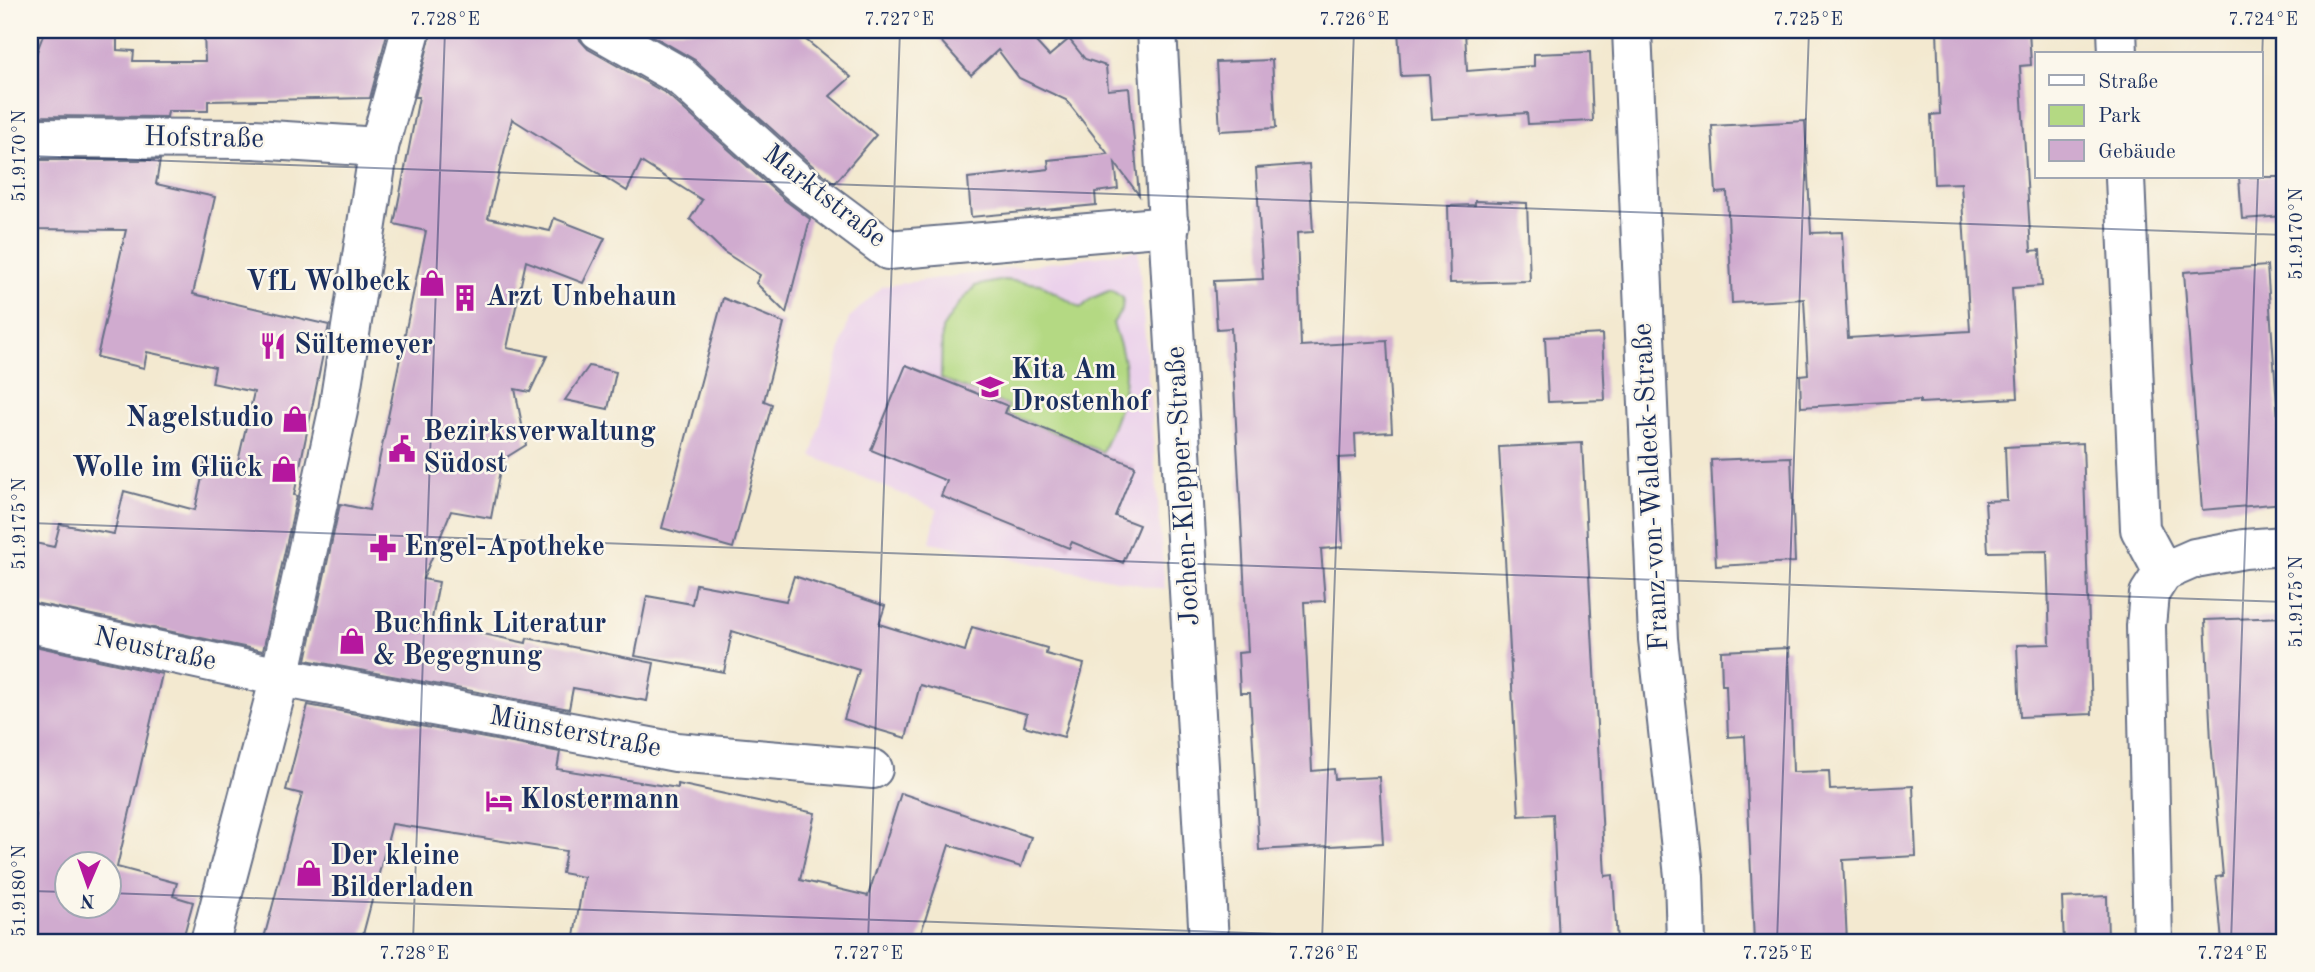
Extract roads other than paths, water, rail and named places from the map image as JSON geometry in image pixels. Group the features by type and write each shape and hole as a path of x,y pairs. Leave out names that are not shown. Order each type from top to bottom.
{"street":[{"path":"210,942 281,677 338,411 379,147 411,30"},
{"name":"Marktstraße","path":"598,30 680,76 801,185 888,250 1170,226"},
{"name":"Jochen-Klepper-Straße","path":"1157,30 1209,942"},
{"name":"Franz-von-Waldeck-Straße","path":"1632,30 1658,639 1684,876 1686,942"},
{"path":"2117,30 2118,52"},
{"name":"Hofstraße","path":"30,138 254,139 379,147"},
{"path":"2125,178 2140,528 2163,572"},
{"path":"2153,942 2146,626 2149,594 2163,572 2195,558 2244,549 2285,546"},
{"name":"Neustraße","path":"30,623 281,677"},
{"name":"Münsterstraße","path":"281,677 676,752 873,769"}],"place":[{"name":"VfL Wolbeck","path":"432,283"},
{"name":"Arzt Unbehaun","path":"465,298"},
{"name":"Sültemeyer","path":"273,346"},
{"name":"Kita Am Drostenhof","path":"990,387"},
{"name":"Nagelstudio","path":"295,419"},
{"name":"Bezirksverwaltung Südost","path":"402,449"},
{"name":"Wolle im Glück","path":"284,469"},
{"name":"Engel-Apotheke","path":"383,548"},
{"name":"Buchfink Literatur & Begegnung","path":"352,641"},
{"name":"Klostermann","path":"499,801"},
{"name":"Der kleine Bilderladen","path":"309,873"}]}
